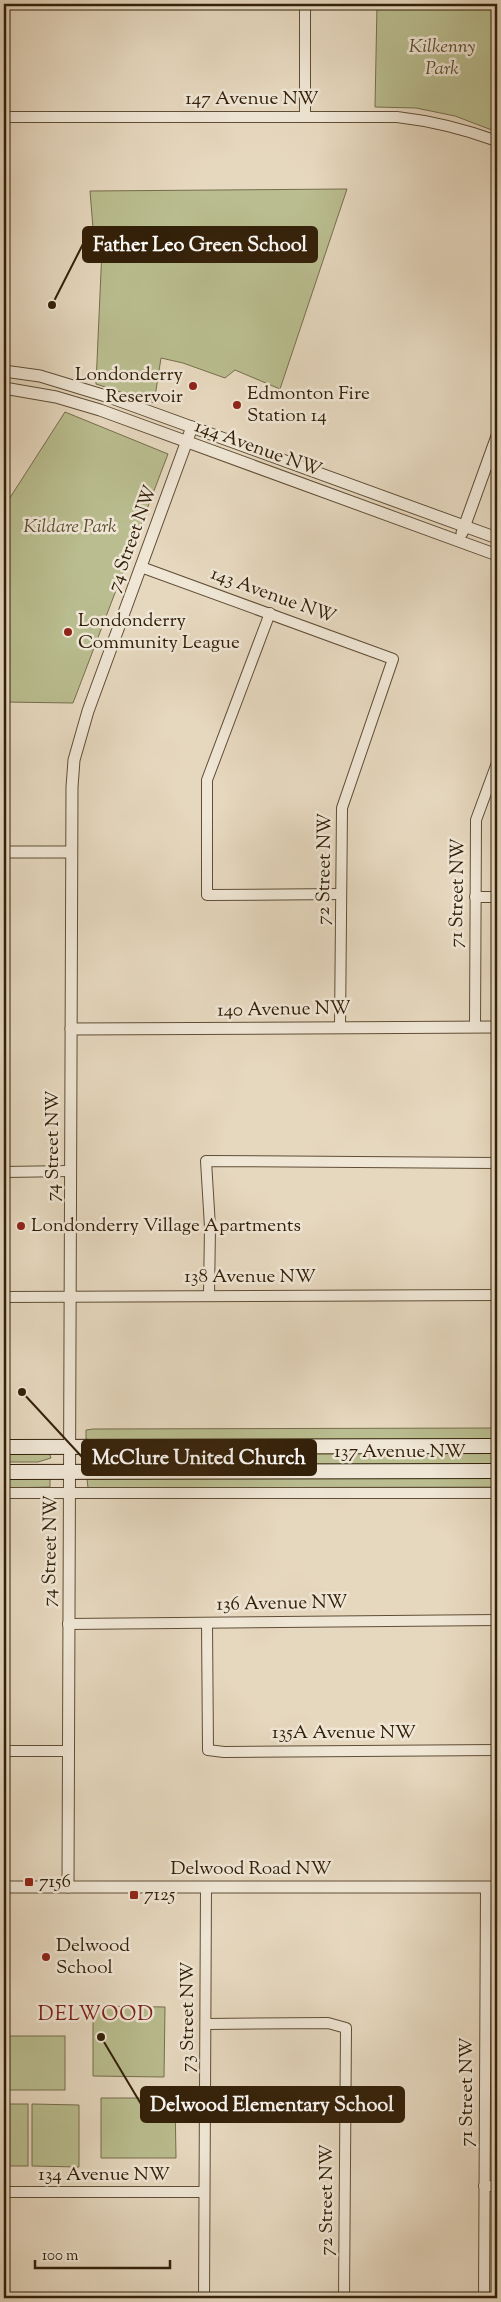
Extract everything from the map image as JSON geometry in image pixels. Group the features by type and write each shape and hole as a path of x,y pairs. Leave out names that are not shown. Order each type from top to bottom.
{"main road":[{"name":"137 Avenue NW","path":"4,1447 497,1446"},
{"name":"137 Avenue NW","path":"4,1472 497,1471"}],"street":[{"path":"305,4 305,116"},
{"name":"147 Avenue NW","path":"4,117 378,117 423,120 451,126 497,142"},
{"name":"144 Avenue NW","path":"4,371 40,376 76,386 497,538"},
{"name":"144 Avenue NW","path":"4,388 56,397 100,410 497,555"},
{"name":"74 Street NW","path":"68,1887 70,1029 71,852 74,760 80,735 192,427"},
{"path":"459,541 497,436"},
{"name":"143 Avenue NW","path":"142,567 393,659"},
{"path":"270,613 207,780 207,895 341,894"},
{"name":"72 Street NW","path":"340,1027 342,808 393,659"},
{"name":"71 Street NW","path":"475,1026 476,820 497,764"},
{"path":"4,852 71,852"},
{"path":"475,897 497,897"},
{"name":"140 Avenue NW","path":"70,1029 497,1027"},
{"path":"209,1294 210,1227 206,1161 497,1164"},
{"path":"4,1172 70,1172"},
{"name":"138 Avenue NW","path":"4,1297 209,1294 497,1295"},
{"path":"4,1493 497,1493"},
{"name":"136 Avenue NW","path":"68,1624 497,1620"},
{"name":"135A Avenue NW","path":"207,1623 206,1734 208,1750 224,1752 497,1750"},
{"path":"4,1751 68,1751"},
{"name":"Delwood Road NW","path":"4,1887 492,1887"},
{"name":"73 Street NW","path":"204,2298 206,1887"},
{"name":"71 Street NW","path":"484,2298 484,2186 492,1887"},
{"name":"72 Street NW","path":"206,2024 328,2023 346,2028 348,2043 344,2298"},
{"path":"484,2186 497,2186"},
{"name":"134 Avenue NW","path":"4,2192 204,2192"}],"green space":[{"name":"Kilkenny Park","path":"377,4 497,4 497,132 455,116 416,108 375,107"},
{"path":"347,189 280,389 235,370 225,378 183,363 161,358 154,403 96,384 102,249 93,228 90,191"},
{"name":"Kildare Park","path":"65,412 168,454 73,703 4,702 4,507"},
{"path":"497,1428 497,1440 94,1441 86,1439 86,1430 93,1429"},
{"path":"42,1452 50,1455 51,1458 38,1462 4,1462 4,1453"},
{"path":"191,1452 497,1452 497,1465 96,1466 85,1463 85,1460 95,1457 146,1456"},
{"path":"497,1477 497,1487 88,1488 87,1479"},
{"path":"4,1478 50,1479 50,1487 4,1488"},
{"path":"93,2006 165,2007 164,2077 93,2076"},
{"path":"4,2036 65,2036 65,2090 4,2090"},
{"path":"101,2098 175,2098 176,2158 101,2158"},
{"path":"4,2104 28,2104 28,2166 4,2166"},
{"path":"32,2104 79,2105 79,2167 32,2166"}],"place":[{"name":"Father Leo Green School","path":"52,305"},
{"name":"Londonderry Reservoir","path":"193,386"},
{"name":"Edmonton Fire Station 14","path":"237,405"},
{"name":"Londonderry Community League","path":"68,632"},
{"name":"Londonderry Village Apartments","path":"21,1226"},
{"name":"McClure United Church","path":"22,1392"},
{"name":"7156","path":"29,1882"},
{"name":"7125","path":"134,1895"},
{"name":"Delwood School","path":"46,1957"},
{"name":"Delwood Elementary School","path":"101,2037"}],"district":[{"name":"DELWOOD","path":"96,2015"}]}
